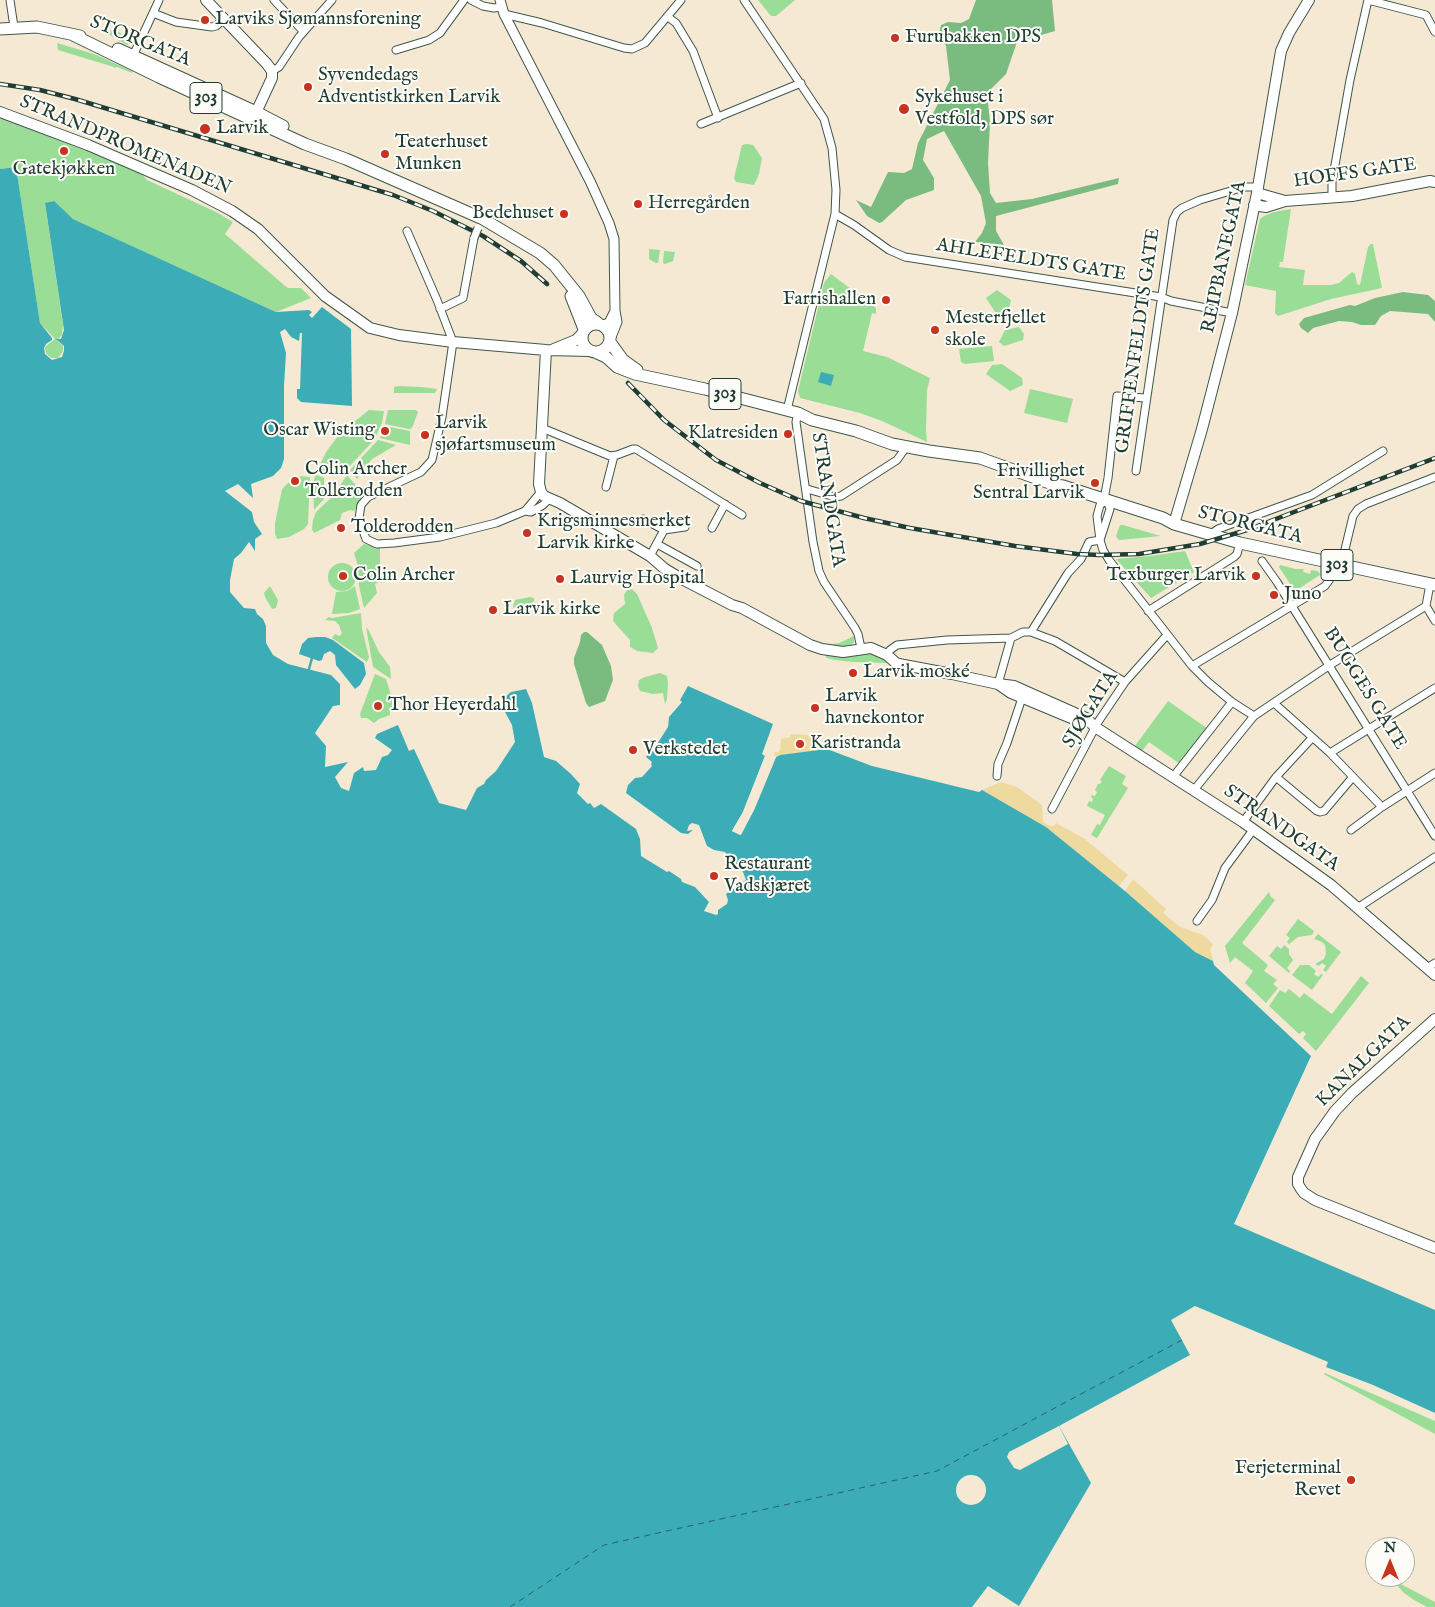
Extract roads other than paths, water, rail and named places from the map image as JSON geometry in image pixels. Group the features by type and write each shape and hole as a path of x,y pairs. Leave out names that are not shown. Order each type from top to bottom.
{"main road":[{"path":"206,0 272,71 272,78 254,116"},
{"name":"REIPBANEGATA","path":"1174,524 1205,420 1232,313 1257,190 1281,51 1289,33 1309,0"},
{"name":"STORGATA","path":"0,29 37,27 99,41 132,59 328,152 483,219 540,253 554,265 579,296 591,318 600,324"},
{"name":"STRANDPROMENADEN","path":"0,112 88,145 192,190 232,211 258,229 325,296 370,328 399,335 453,342 593,352"},
{"name":"HOFFS GATE","path":"1254,205 1266,207 1285,201 1332,198 1377,192 1433,180"},
{"name":"HOFFS GATE","path":"1257,190 1285,201"},
{"name":"STORGATA","path":"514,238 564,284 573,299 583,332"},
{"path":"583,332 592,324 600,324"},
{"name":"303","path":"600,324 607,328 610,339"},
{"name":"STRANDPROMENADEN","path":"549,350 576,340 583,332"},
{"name":"303","path":"583,332 583,345 593,352"},
{"name":"STORGATA","path":"610,339 623,360 652,378"},
{"path":"593,352 605,349 610,339"},
{"path":"549,350 539,484 545,495 650,556 668,563 735,600 742,608 795,638 817,648 843,652 861,648"},
{"name":"STORGATA","path":"593,352 606,357 616,367 635,374 705,388 792,412 814,413 859,424 880,431 906,446 929,452 980,458 1055,485 1063,486 1162,524 1174,524 1240,543 1433,585"},
{"name":"STRANDGATA","path":"861,648 871,648 887,655 896,663 904,666 1006,684 1023,694 1086,718 1096,727 1243,822 1331,885 1432,969"},
{"name":"KANALGATA","path":"1435,1019 1343,1102 1315,1139 1298,1177 1298,1184 1300,1189 1310,1197 1435,1248"}],"street":[{"path":"10,0 14,27"},
{"path":"132,59 159,0"},
{"path":"274,0 303,32"},
{"path":"272,71 279,67 303,32 332,0"},
{"path":"396,50 429,40 440,33 464,0"},
{"path":"471,0 484,6 502,7 542,23 632,49 645,43 681,0"},
{"name":"STRANDGATA","path":"744,0 801,83 824,119 829,131 836,190 836,214 792,412 796,422 813,542 819,571 824,582 855,628 861,648"},
{"path":"1332,198 1332,182 1346,98 1368,0 1426,15 1435,32"},
{"path":"502,7 602,205 614,238 615,311 617,322 610,339"},
{"path":"153,13 176,22 212,27 224,19"},
{"path":"668,17 676,23 693,51 718,118"},
{"path":"701,124 801,83"},
{"name":"GRIFFENFELDTS GATE","path":"1136,471 1173,220 1177,212 1182,208 1208,197 1244,186 1257,190"},
{"name":"AHLEFELDTS GATE","path":"836,214 889,250 905,257 1161,297 1171,302 1232,313"},
{"path":"440,309 463,298 478,226"},
{"path":"407,231 453,342 434,455 428,466 421,472 368,497 361,505 359,519 366,539 377,544 440,537 496,523 525,511 545,495"},
{"path":"600,324 609,323 615,311"},
{"path":"1100,540 1117,396 1146,398"},
{"path":"542,428 614,456 636,449 742,515"},
{"path":"806,489 835,497 841,496 880,473 897,460 906,446"},
{"path":"1211,534 1218,529 1312,495 1383,452"},
{"path":"606,487 614,456"},
{"path":"1192,666 1325,586 1338,565 1353,516 1358,509 1366,504 1435,477"},
{"path":"525,511 531,512 543,506 545,495"},
{"path":"1105,503 1097,516 1100,540 1103,550 1127,585 1192,666 1232,702 1254,716"},
{"path":"712,528 725,504"},
{"path":"643,519 664,530 684,527"},
{"path":"650,556 664,530"},
{"path":"1031,632 1068,573 1081,559 1089,542 1100,540"},
{"path":"1148,612 1234,557 1237,554 1240,543"},
{"path":"657,544 697,566"},
{"name":"BUGGES GATE","path":"1262,561 1330,665 1435,836"},
{"path":"1194,790 1254,716 1330,665 1426,606 1433,585"},
{"path":"1426,606 1435,621"},
{"path":"887,655 897,645 947,640 1011,638 1023,632 1031,632 1055,640 1125,682"},
{"name":"SJØGATA","path":"1052,809 1096,727 1125,682 1166,635"},
{"path":"998,684 1011,638"},
{"path":"1330,754 1435,688"},
{"path":"997,776 998,764 1023,694"},
{"path":"1173,777 1232,702"},
{"path":"1274,703 1330,754 1382,808"},
{"path":"1243,822 1276,777 1312,738"},
{"path":"1351,830 1435,773"},
{"path":"1276,777 1320,812 1324,811 1352,778"},
{"path":"1197,921 1212,900 1225,868 1253,830"},
{"path":"1358,907 1435,857"}],"water":[{"path":"16,167 40,323 52,338 44,348 45,354 52,360 62,357 64,351 64,346 56,339 61,339 64,330 45,203 54,201 73,219 276,312 309,310 312,312 309,315 312,318 322,307 351,329 352,406 301,402 297,398 297,389 300,389 302,333 300,333 299,341 291,337 285,329 280,332 286,353 284,459 281,468 273,476 251,484 253,498 238,484 225,491 252,512 254,522 262,534 255,539 255,551 249,542 234,559 230,592 244,608 255,609 257,614 263,619 266,626 266,643 273,655 288,664 331,675 340,684 340,705 333,706 315,733 326,746 325,767 348,762 335,777 341,788 349,791 354,773 363,767 364,771 376,770 382,757 388,755 392,750 375,738 377,734 398,725 409,751 414,749 439,803 466,810 477,788 484,784 496,771 515,742 512,725 505,712 509,706 504,698 511,692 526,689 532,703 544,757 556,761 571,774 580,784 577,793 588,804 590,803 594,808 601,804 636,829 640,839 641,856 667,872 669,871 681,879 682,882 695,887 709,902 704,911 716,915 718,910 727,904 726,894 746,880 738,865 731,861 725,852 714,850 707,846 699,825 692,823 687,831 693,830 688,834 681,833 626,793 628,785 635,778 642,777 652,766 652,762 646,757 648,754 650,755 668,727 669,717 682,702 680,700 688,686 773,724 762,754 765,756 743,812 732,831 740,835 754,810 776,757 780,755 827,749 872,766 979,792 982,790 1046,827 1125,891 1195,952 1213,961 1214,965 1311,1056 1234,1224 1435,1310 1435,1413 1373,1385 1326,1367 1328,1362 1195,1306 1171,1320 1190,1355 1059,1426 1091,1483 1019,1606 988,1586 972,1607 0,1607 0,169"},
{"path":"821,372 834,375 831,386 818,382"},
{"path":"325,637 333,640 364,663 366,674 360,685 355,689 336,665 335,655 330,651 324,654 322,660 319,661 299,654 302,644 308,638"}],"waterway":[{"path":"309,669 312,658"}],"railway":[{"path":"0,84 40,90 75,99 393,195 433,211 483,236 521,261 547,284"},
{"path":"628,383 664,420 716,460 760,483 801,501 910,528 1015,546 1077,554 1139,554 1200,544 1247,530 1435,458"}],"place":[{"name":"Larviks Sjømannsforening","path":"205,20"},
{"name":"Furubakken DPS","path":"895,38"},
{"name":"Syvendedags Adventistkirken Larvik","path":"308,87"},
{"name":"Sykehuset i Vestfold, DPS sør","path":"904,109"},
{"name":"Larvik","path":"205,129"},
{"name":"Gatekjøkken","path":"64,151"},
{"name":"Teaterhuset Munken","path":"385,154"},
{"name":"Herregården","path":"638,204"},
{"name":"Bedehuset","path":"564,214"},
{"name":"Farrishallen","path":"886,300"},
{"name":"Mesterfjellet skole","path":"935,330"},
{"name":"Oscar Wisting","path":"385,431"},
{"name":"Klatresiden","path":"788,434"},
{"name":"Larvik sjøfartsmuseum","path":"425,435"},
{"name":"Colin Archer Tollerodden","path":"295,481"},
{"name":"Frivillighet Sentral Larvik","path":"1095,483"},
{"name":"Tolderodden","path":"341,528"},
{"name":"Krigsminnesmerket Larvik kirke","path":"527,533"},
{"name":"Colin Archer","path":"343,576"},
{"name":"Texburger Larvik","path":"1256,576"},
{"name":"Laurvig Hospital","path":"560,579"},
{"name":"Juno","path":"1274,595"},
{"name":"Larvik kirke","path":"493,610"},
{"name":"Larvik moské","path":"853,673"},
{"name":"Thor Heyerdahl","path":"378,706"},
{"name":"Larvik havnekontor","path":"815,708"},
{"name":"Karistranda","path":"800,744"},
{"name":"Verkstedet","path":"633,750"},
{"name":"Restaurant Vadskjæret","path":"714,876"},
{"name":"Ferjeterminal Revet","path":"1351,1480"}]}
